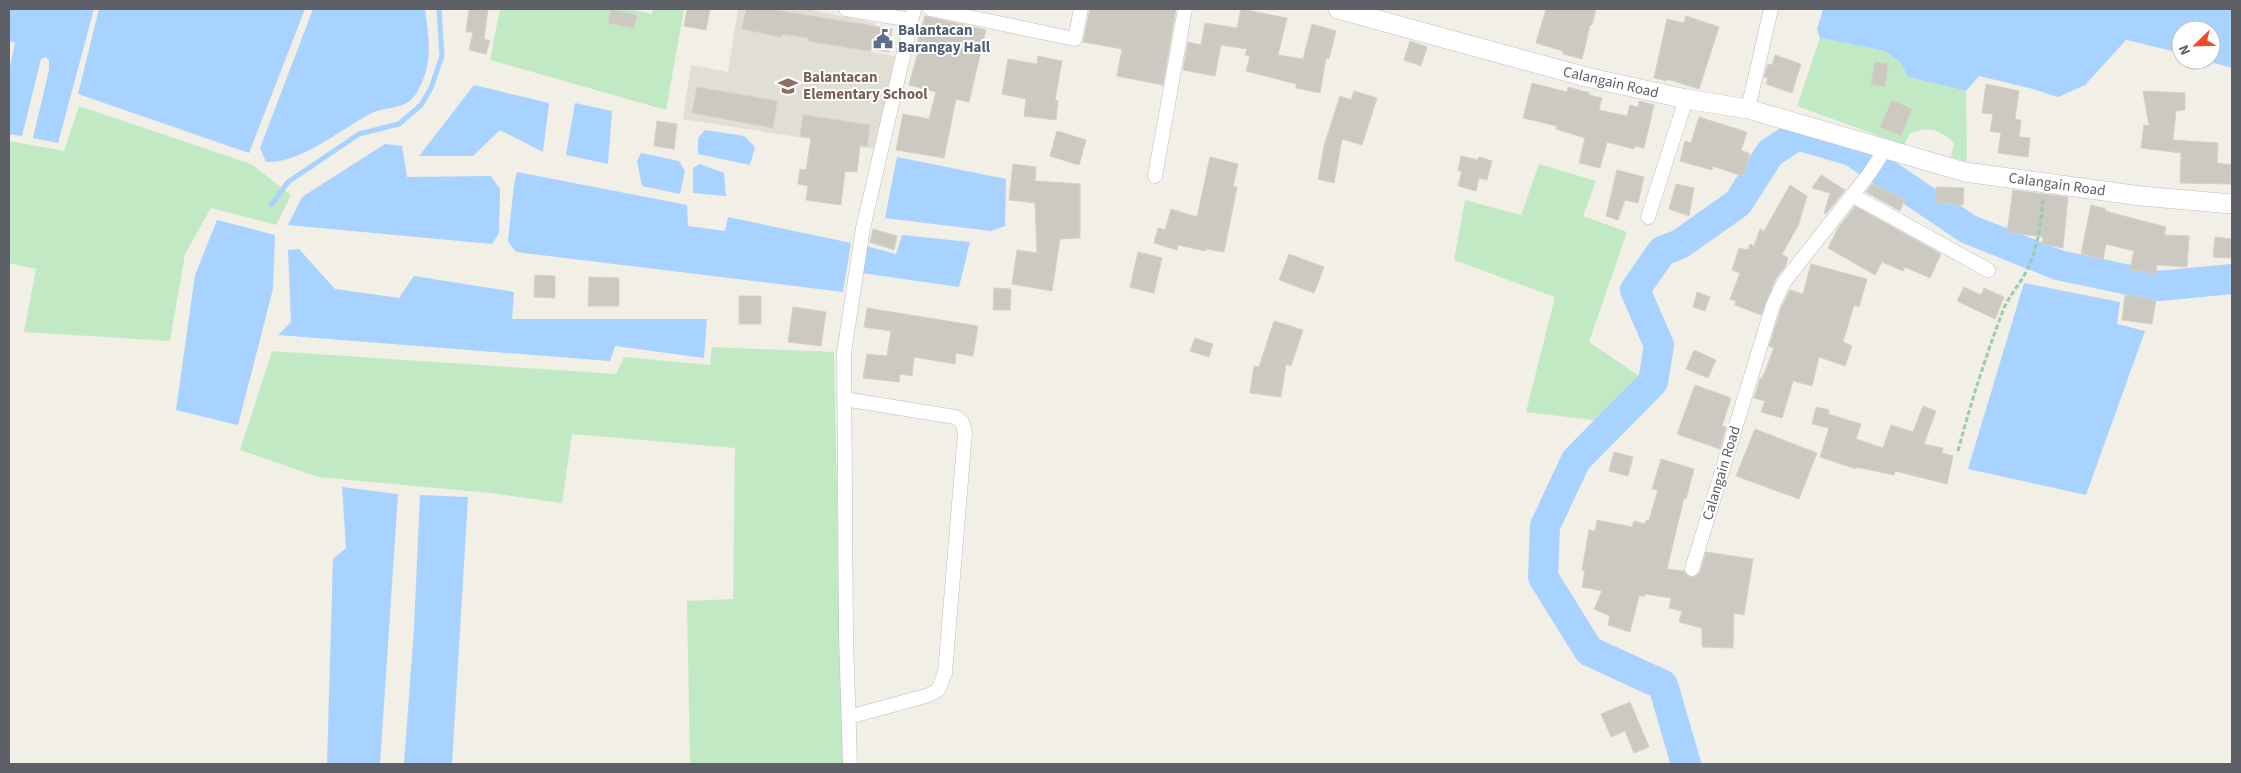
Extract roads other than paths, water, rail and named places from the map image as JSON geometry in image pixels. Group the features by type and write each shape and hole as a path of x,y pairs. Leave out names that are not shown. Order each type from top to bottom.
{"street":[{"path":"846,9 912,14 863,228 844,353 850,764"},
{"path":"930,9 1075,39 1081,9"},
{"path":"1155,176 1185,9"},
{"name":"Calangain Road","path":"1338,9 1586,77 1686,99 1748,109 1883,152 1965,172 2140,196 2232,204"},
{"path":"1748,109 1771,9"},
{"path":"1648,218 1686,99"},
{"name":"Calangain Road","path":"1692,569 1773,305 1784,282 1869,174 1883,152"},
{"path":"1852,195 1988,270"},
{"path":"844,399 955,417 962,422 965,432 945,673 938,690 929,695 849,717"}],"water":[{"path":"9,9 94,9 58,143 33,138 49,70 49,61 46,57 41,59 22,136 9,134 9,72 15,43 9,41"},
{"path":"99,9 305,9 249,153 78,94"},
{"path":"313,9 425,9 429,52 426,73 416,94 407,103 372,113 306,152 279,161 266,162 260,148"},
{"path":"1823,9 2232,9 2232,68 2221,65 2221,20 2171,20 2171,51 2126,40 2085,85 2058,97 1979,76 1966,91 1908,77 1901,63 1885,51 1820,38 1817,29"},
{"path":"474,85 549,103 543,152 500,130 473,156 419,156"},
{"path":"575,103 612,111 608,164 566,155"},
{"path":"705,130 744,136 755,147 750,165 698,154 698,138"},
{"path":"385,144 402,146 407,177 491,176 500,189 499,233 492,244 288,225 302,197"},
{"path":"641,153 679,161 685,171 680,194 642,186 637,161"},
{"path":"897,157 1006,179 1005,226 991,231 885,218"},
{"path":"700,164 724,173 726,196 693,193 693,168"},
{"path":"517,172 687,205 688,226 725,231 728,217 851,243 843,292 516,252 508,241"},
{"path":"217,220 275,235 273,289 238,425 176,410 195,275"},
{"path":"902,235 970,242 959,287 862,273 866,246 896,254"},
{"path":"299,249 335,289 399,298 414,276 514,292 512,319 707,319 704,358 615,346 610,361 278,335 291,322 288,250"},
{"path":"2024,283 2120,302 2117,324 2145,331 2086,495 1968,469"},
{"path":"342,487 398,494 380,764 327,764 333,559 346,548"},
{"path":"420,495 468,497 452,764 404,764 414,628"}],"waterway":[{"path":"271,205 288,182 359,134 399,124 421,105 431,88 442,56 439,9"},
{"path":"1686,764 1663,685 1589,651 1543,577 1545,526 1576,460 1653,382 1659,345 1635,290 1662,251 1680,244 1738,203 1770,153 1797,135 1852,151 1968,229 2058,265 2158,286 2232,279"}],"place":[{"name":"Balantacan Barangay Hall","path":"883,39"},
{"name":"Balantacan Elementary School","path":"788,86"}]}
